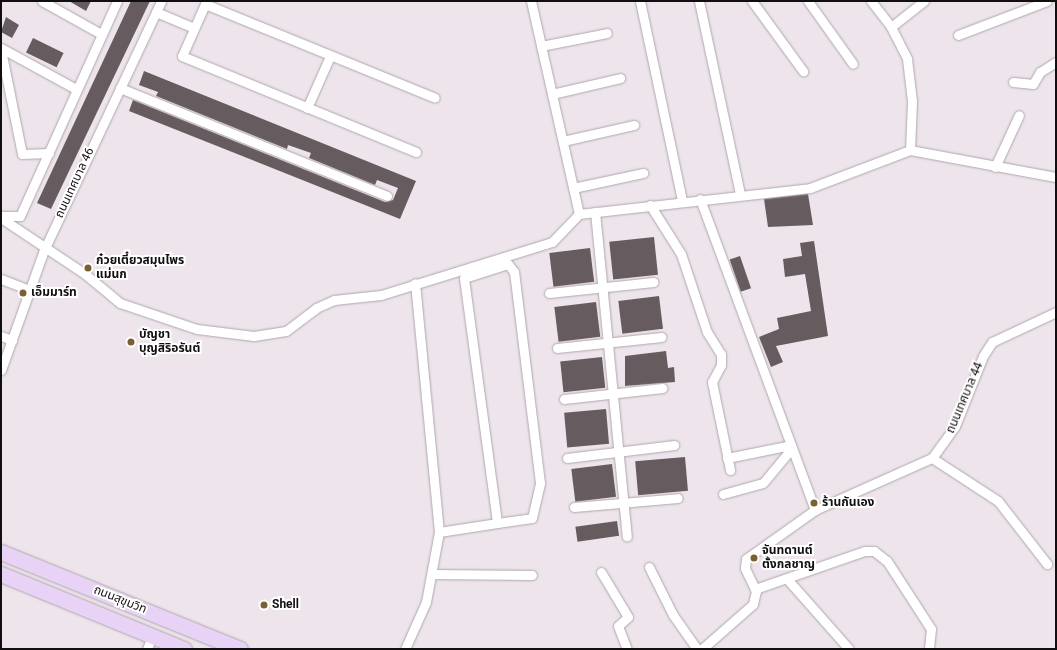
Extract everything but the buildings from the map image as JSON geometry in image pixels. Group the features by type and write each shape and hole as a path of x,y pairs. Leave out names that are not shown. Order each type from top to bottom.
{"highway":[{"name":"ถนนสุขุมวิท","path":"1,552 240,649"},
{"name":"ถนนสุขุมวิท","path":"1,574 150,643 184,649"}],"street":[{"path":"42,1 101,34"},
{"path":"1,217 20,216 117,1"},
{"name":"ถนนเทศบาล 46","path":"1,370 44,250 161,1"},
{"path":"531,1 579,214"},
{"path":"640,1 682,201"},
{"path":"699,1 740,194"},
{"path":"752,1 803,71"},
{"path":"808,1 853,64"},
{"path":"871,1 891,27 907,59 912,101 910,150"},
{"path":"891,27 924,1"},
{"path":"958,35 1047,1"},
{"path":"416,152 182,56 204,4 435,98"},
{"path":"156,12 194,28"},
{"path":"541,46 607,33"},
{"path":"1,49 76,89"},
{"path":"1,49 22,154 49,153"},
{"path":"307,108 330,56"},
{"path":"1013,82 1033,84 1040,72 1056,62"},
{"path":"552,94 620,78"},
{"path":"120,88 387,196"},
{"path":"995,167 1019,115"},
{"path":"562,141 634,125"},
{"path":"1,217 44,250 85,274 120,303 197,329 254,336 286,331 316,308 334,300 381,295 415,283 552,242 579,214 650,204 810,188 910,150 1056,178"},
{"path":"573,188 643,173"},
{"path":"700,199 815,510"},
{"path":"650,204 681,254 707,332 720,354 721,365 712,382 730,470"},
{"path":"596,212 627,536"},
{"path":"439,532 532,518 540,483 514,272 508,264 464,278 497,523"},
{"path":"1,280 30,290"},
{"path":"549,293 602,286 653,282"},
{"path":"405,649 426,602 439,532 415,283"},
{"name":"ถนนเทศบาล 44","path":"932,458 955,426 983,356 992,342 1056,312"},
{"path":"1,336 12,340"},
{"path":"557,348 661,337"},
{"path":"564,399 662,388"},
{"path":"567,458 618,454 674,445"},
{"path":"727,458 792,446"},
{"path":"723,494 763,483 792,446"},
{"path":"702,649 753,604 755,589 746,568 746,558 815,510 932,458 998,501 1047,564"},
{"path":"574,507 678,498"},
{"path":"755,589 788,580 866,551 880,554 931,629 929,649"},
{"path":"649,566 673,615 697,649"},
{"path":"601,572 628,617 618,626 627,649"},
{"path":"432,574 532,575"},
{"path":"788,580 849,649"}],"place":[{"name":"ก๋วยเตี๋ยวสมุนไพร แม่นก","path":"88,268"},
{"name":"เอ็มมาร์ท","path":"23,293"},
{"name":"บัญชา บุญสิริอรันต์","path":"131,342"},
{"name":"ร้านกันเอง","path":"814,503"},
{"name":"จันทดานต์ ตั้งกลชาญ","path":"754,558"},
{"name":"Shell","path":"264,605"}]}
